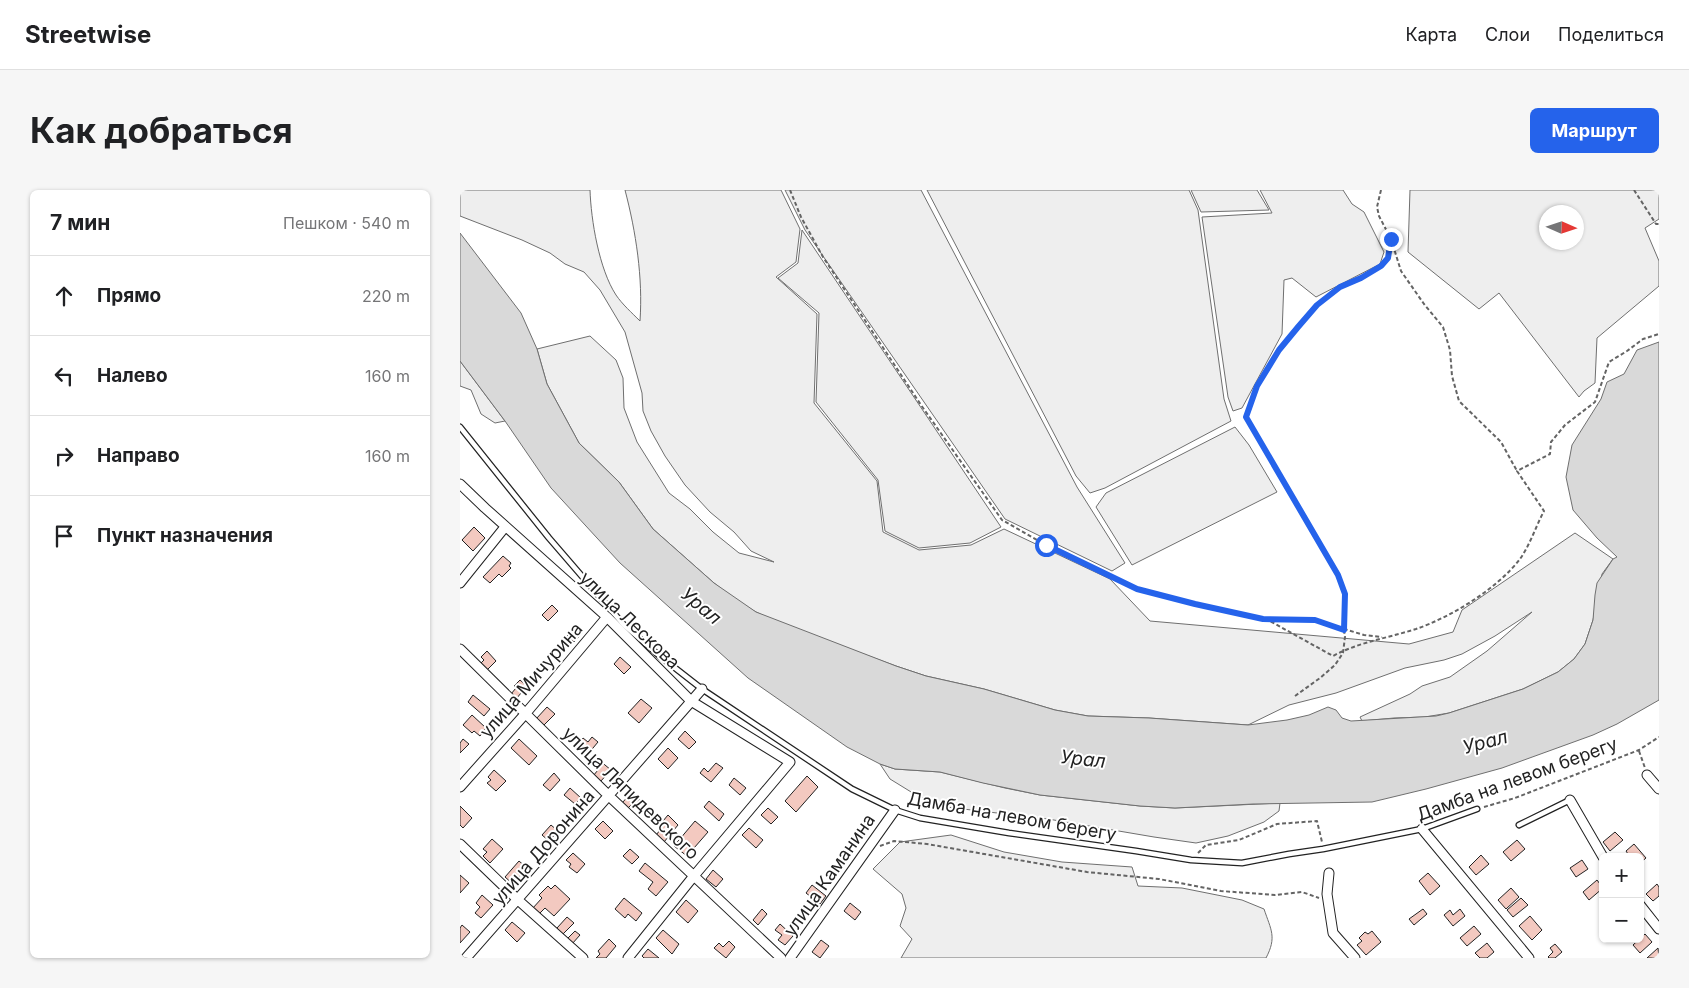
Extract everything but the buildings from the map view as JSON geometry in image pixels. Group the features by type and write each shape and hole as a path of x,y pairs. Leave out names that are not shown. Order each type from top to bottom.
{"street":[{"name":"улица Лескова","path":"460,484 505,527 607,617 691,701 790,762 693,876"},
{"path":"460,583 505,527"},
{"name":"улица Мичурина","path":"460,787 526,713 607,617"},
{"name":"улица Ляпидевского","path":"460,649 609,796 781,958"},
{"name":"улица Доронина","path":"466,958 702,689"},
{"path":"1647,775 1659,789"},
{"path":"1570,800 1601,853"},
{"name":"улица Каманина","path":"790,958 895,810"},
{"path":"1422,829 1430,841 1529,958"},
{"path":"460,844 582,958"},
{"path":"1329,873 1327,882 1328,901 1333,932 1355,958"},
{"path":"628,958 693,876"},
{"path":"1644,910 1659,929"}],"lane":[{"name":"Дамба на левом берегу","path":"460,427 549,538 624,625 702,689 852,789 895,810 920,818 1009,834 1191,860 1242,863 1422,829 1477,809"},
{"path":"1519,825 1570,800"}],"path":[{"path":"790,190 801,217 822,258 921,405 1002,520 1046,545 1137,589 1268,620 1333,656 1344,650 1416,629 1446,616 1478,597 1502,578 1520,558 1544,511 1517,471 1501,442 1459,401 1452,376 1450,350 1443,327 1401,271 1391,239 1379,216 1376,207 1381,190"},
{"path":"1634,190 1656,224 1659,224"},
{"path":"1295,696 1320,678 1334,664 1344,650 1345,594 1338,575 1246,417 1257,386 1279,350 1317,305 1340,287 1361,278 1381,266 1388,258 1391,239"},
{"path":"1517,471 1550,454 1551,442 1565,425 1595,402 1608,362 1643,339 1659,334"},
{"path":"1263,619 1315,620 1364,636 1384,637"},
{"name":"Дамба на левом берегу","path":"1477,809 1515,798 1639,750 1659,738"},
{"path":"1639,750 1647,775"},
{"path":"1191,860 1206,845 1239,840 1278,824 1317,821 1323,849"},
{"path":"866,851 894,841 927,844 1087,872 1159,879 1221,891 1275,895 1302,892 1328,901"}],"shaded area":[{"path":"460,190 590,190 594,230 605,272 616,295 640,321 638,255 625,190 781,190 800,229 796,262 776,277 817,314 814,403 877,481 883,532 919,550 971,545 1004,529 1110,579 1150,621 1409,644 1453,632 1462,610 1575,533 1613,559 1602,574 1593,620 1585,644 1574,659 1558,672 1523,689 1449,713 1425,717 1362,721 1360,717 1410,694 1422,686 1450,677 1487,651 1532,612 1495,636 1462,654 1444,660 1405,668 1336,693 1289,705 1248,725 1088,716 1055,710 984,689 926,676 779,623 736,600 653,529 619,482 579,443 547,384 537,349 590,336 616,360 623,378 624,408 637,442 669,493 690,509 713,532 739,553 774,562 751,551 734,532 710,512 685,485 665,456 651,431 643,411 642,393 625,332 600,290 584,272 565,264 550,253 460,216"},
{"path":"785,190 921,190 1077,487 1125,563 1112,571 1005,519 805,230"},
{"path":"927,190 1189,190 1198,210 1224,399 1231,421 1105,488 1090,493 1076,476"},
{"path":"1191,190 1257,190 1269,210 1201,212"},
{"path":"1260,190 1343,190 1352,204 1364,212 1384,252 1380,264 1316,297 1292,278 1284,280 1282,334 1242,408 1233,411 1228,397 1202,217 1272,213"},
{"path":"1410,190 1659,190 1659,219 1645,228 1659,261 1659,286 1597,338 1595,383 1579,397 1499,293 1479,309 1408,252"},
{"path":"802,230 1001,527 970,543 919,548 885,531 878,480 816,402 819,313 778,278 798,263"},
{"path":"460,361 505,421 495,423 481,414 471,390 460,386"},
{"path":"1235,427 1249,445 1277,492 1132,565 1096,507 1106,493"},
{"path":"880,764 895,769 940,772 1040,795 1140,806 1175,808 1280,803 1279,811 1264,822 1228,836 1196,843 1048,819 946,807 916,795 890,779"},
{"path":"951,835 1004,852 1062,862 1132,867 1138,886 1182,888 1242,900 1264,909 1272,934 1269,951 1266,958 901,958 912,939 900,926 906,908 902,894 873,869 900,842"}],"water":[{"name":"Урал","path":"460,233 521,313 537,349 547,384 579,443 619,482 653,529 714,583 756,612 896,666 926,676 984,689 1055,710 1088,716 1248,725 1287,720 1309,715 1328,707 1336,710 1342,718 1351,721 1436,716 1523,689 1558,672 1574,659 1585,644 1593,620 1597,583 1613,559 1617,557 1597,538 1573,510 1566,477 1572,445 1601,399 1607,382 1624,374 1637,350 1659,342 1659,700 1617,724 1593,735 1502,768 1372,802 1253,804 1175,808 1140,806 1040,795 940,772 895,769 880,764 847,747 748,678 620,563 551,488 505,421 460,361"}],"route":[{"path":"1046,545 1137,589 1263,619 1315,620 1344,630 1345,594 1338,575 1246,417 1257,386 1279,350 1317,305 1340,287 1361,278 1381,266 1388,258 1391,239"}]}
